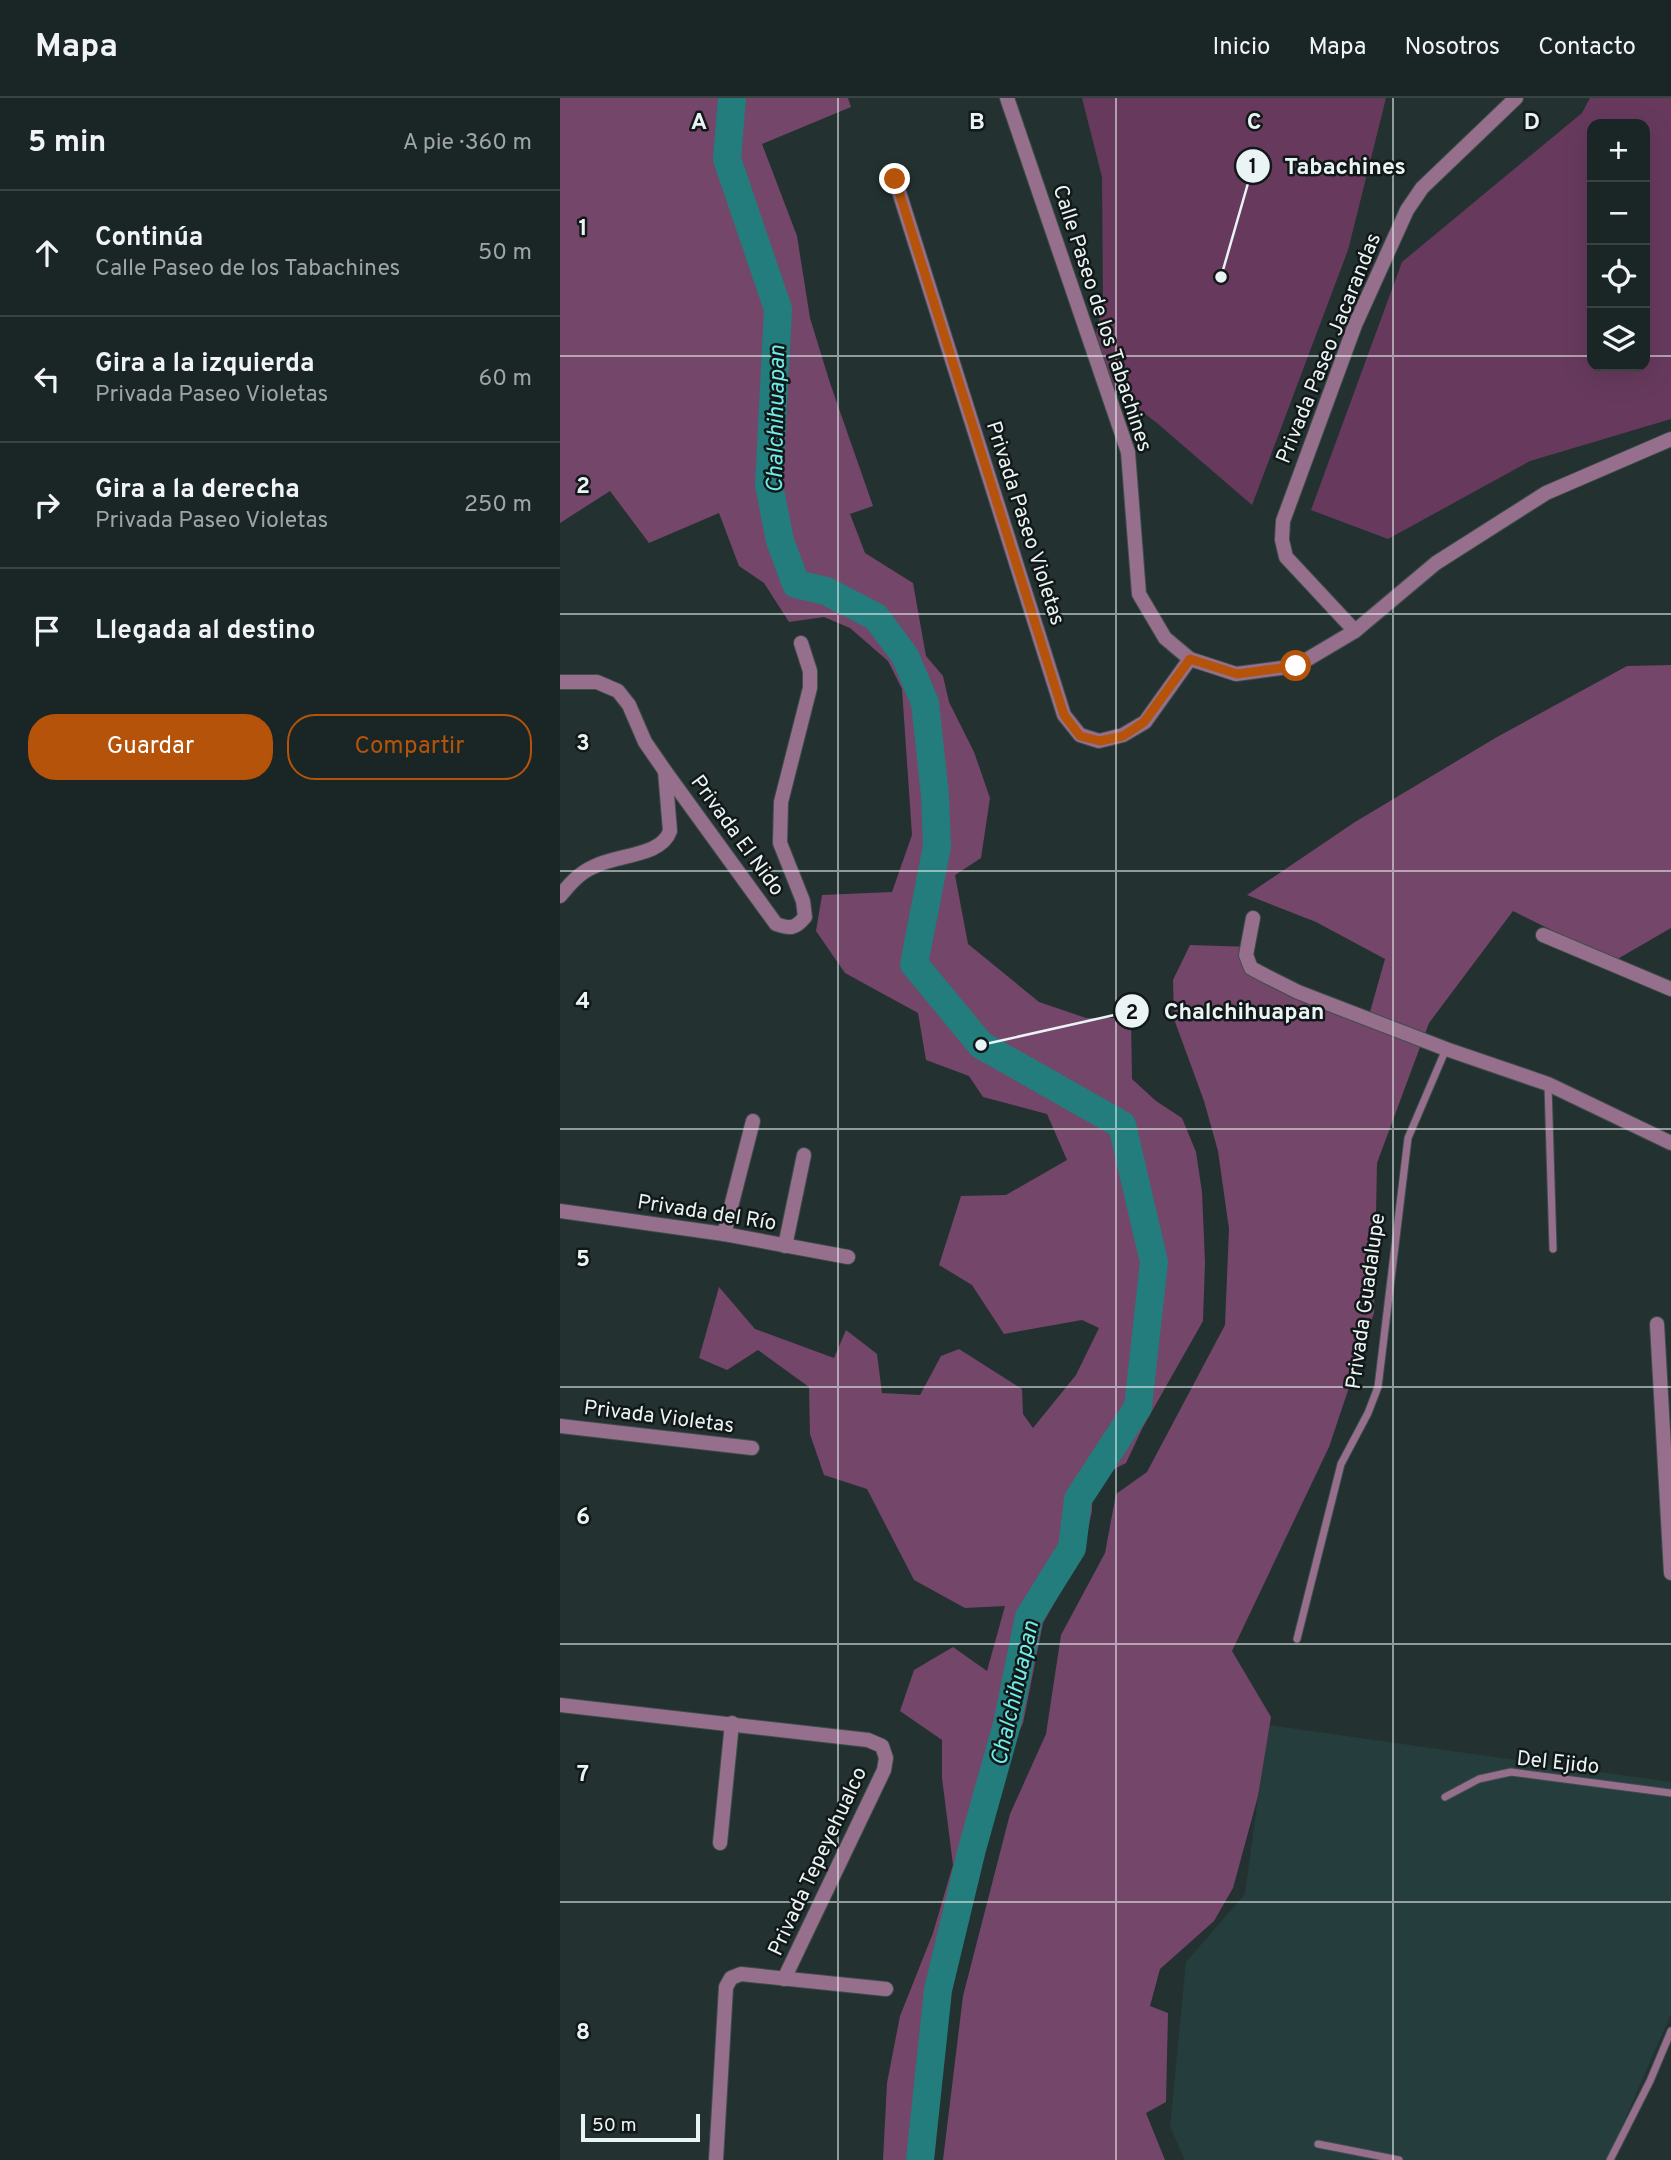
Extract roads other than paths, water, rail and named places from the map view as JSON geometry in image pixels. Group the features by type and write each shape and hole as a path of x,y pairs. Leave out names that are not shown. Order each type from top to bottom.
{"street":[{"name":"Calle Paseo de los Tabachines","path":"1007,98 1128,452 1139,594 1165,638 1190,659 1237,674 1296,666 1355,631 1436,563 1546,493 1671,439"},
{"name":"Privada Paseo Jacarandas","path":"1355,631 1286,557 1282,540 1283,521 1355,325 1407,210 1422,188 1516,98"},
{"name":"Privada Paseo Violetas","path":"895,179 1064,715 1080,736 1100,741 1123,736 1144,722 1190,659"},
{"name":"Privada El Nido","path":"665,771 776,924 790,929 798,926 805,917 803,901 780,843 781,802 810,688 810,671 801,643"},
{"path":"560,681 597,682 618,691 629,705 645,742 665,771"},
{"name":"Privada El Nido","path":"560,896 572,881 591,867 617,857 648,852 667,841 670,831 665,771"},
{"path":"1253,918 1246,955 1251,968 1298,992 1446,1049 1548,1084 1671,1143"},
{"path":"1543,935 1671,989"},
{"path":"724,1234 753,1121"},
{"path":"785,1246 804,1155"},
{"name":"Privada del Río","path":"560,1211 724,1234 848,1257"},
{"path":"1657,1324 1671,1573"},
{"name":"Privada Violetas","path":"560,1426 752,1448"},
{"name":"Privada Tepeyehualco","path":"560,1705 868,1740 882,1746 886,1758 884,1770 784,1979"},
{"path":"720,1843 732,1723"},
{"path":"716,2160 726,1987 731,1978 741,1974 886,1989"}],"lane":[{"name":"Privada Guadalupe","path":"1297,1639 1341,1464 1368,1413 1378,1387 1408,1138 1446,1049"},
{"path":"1548,1084 1553,1249"},
{"name":"Del Ejido","path":"1445,1797 1479,1779 1511,1772 1671,1793"},
{"path":"1610,2160 1650,2081 1671,2031"},
{"path":"1318,2144 1399,2160"}],"waterway":[{"name":"Chalchihuapan","path":"732,98 727,159 778,309 769,485 780,541 796,584 826,591 876,617 905,656 925,703 935,795 937,846 914,964 981,1045 1122,1125 1154,1262 1138,1407 1078,1499 1072,1548 1029,1617 1007,1724 972,1849 938,1990 920,2160"}],"place":[{"name":"Tabachines","path":"1221,277"},
{"name":"Chalchihuapan","path":"981,1045"}]}
